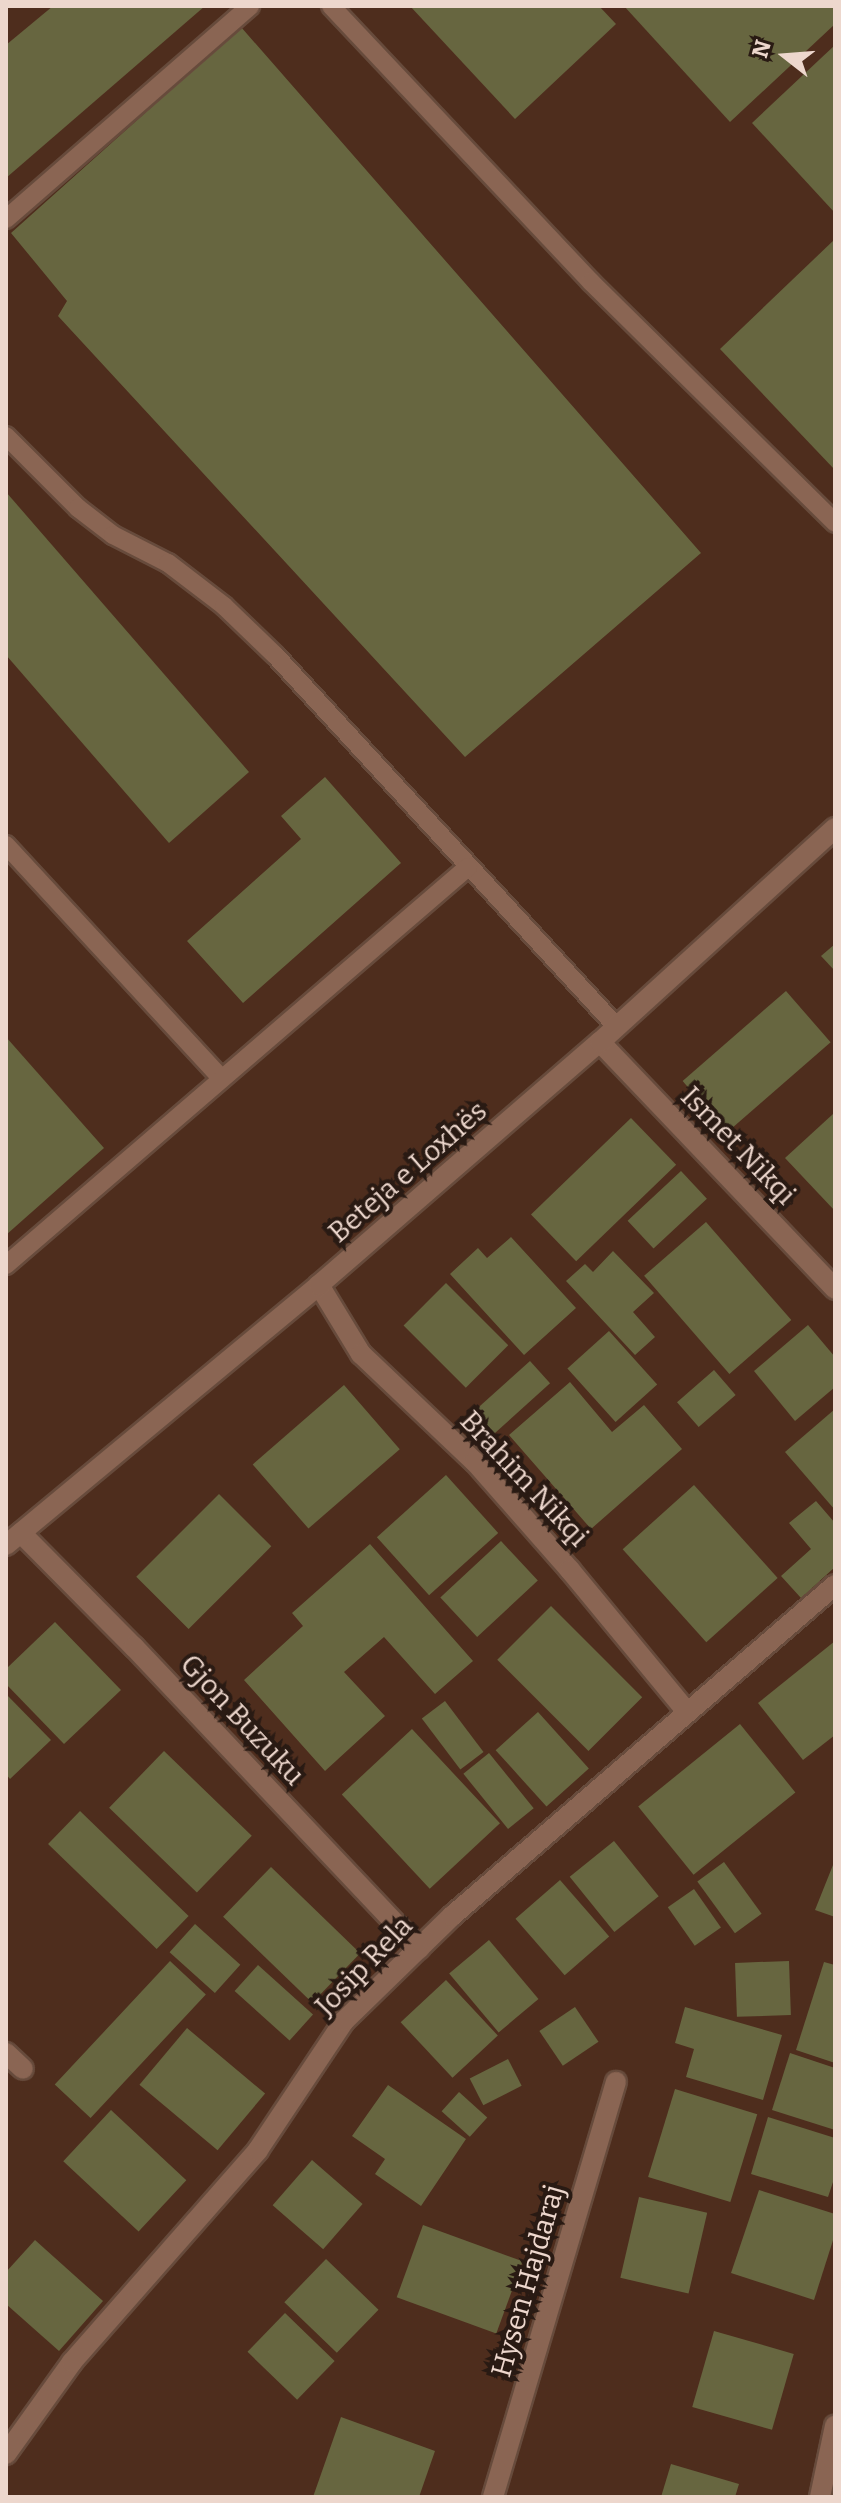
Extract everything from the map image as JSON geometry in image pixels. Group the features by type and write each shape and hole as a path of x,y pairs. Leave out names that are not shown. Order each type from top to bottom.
{"street":[{"name":"Beteja e Loxhës","path":"13,1539 319,1285 600,1042 835,828"},
{"name":"Ismet Nikqi","path":"600,1042 835,1289"},
{"name":"Brahim Nikqi","path":"319,1285 361,1354 475,1462 570,1570 687,1712"},
{"name":"Gjon Buzuku","path":"13,1539 144,1657 419,1948"},
{"name":"Josip Rela","path":"6,2454 72,2362 258,2150 344,2021 518,1857 835,1585"},
{"path":"6,2053 23,2069"},
{"name":"Hysen Hajdaraj","path":"493,2497 616,2082"},
{"path":"820,2497 835,2426"}],"lane":[{"path":"6,219 250,6"},
{"path":"331,6 591,282 835,523"},
{"path":"6,436 78,508 113,535 168,563 224,606 275,655 617,1027"},
{"path":"6,845 222,1079"},
{"path":"6,1265 468,867"}],"building":[{"path":"53,6 205,6 6,178 6,45"},
{"path":"410,6 599,6 616,24 515,119"},
{"path":"624,6 833,6 835,24 730,122"},
{"path":"241,27 701,553 465,757 58,316 67,301 11,233"},
{"path":"835,45 835,213 752,123"},
{"path":"835,239 835,470 720,349"},
{"path":"6,492 249,772 169,843 6,655"},
{"path":"325,777 401,863 243,1003 187,941 301,839 281,816"},
{"path":"835,944 835,971 821,956"},
{"path":"786,991 831,1042 727,1132 683,1081"},
{"path":"6,1037 104,1148 6,1235"},
{"path":"833,1114 835,1116 835,1211 785,1158"},
{"path":"631,1118 676,1165 576,1261 531,1215"},
{"path":"681,1171 707,1199 654,1249 628,1221"},
{"path":"706,1222 791,1320 729,1374 644,1276"},
{"path":"511,1237 576,1308 524,1355 450,1274 478,1248 487,1258"},
{"path":"613,1251 654,1293 633,1312 655,1337 635,1355 566,1281 585,1264 593,1272"},
{"path":"446,1283 508,1345 466,1388 404,1325"},
{"path":"808,1325 835,1357 835,1387 795,1421 754,1371"},
{"path":"609,1331 657,1385 616,1422 567,1368"},
{"path":"530,1361 550,1383 494,1434 474,1412"},
{"path":"714,1370 736,1395 699,1427 677,1402"},
{"path":"570,1382 612,1432 644,1405 682,1449 591,1529 509,1435"},
{"path":"344,1385 400,1449 308,1529 253,1464"},
{"path":"835,1409 835,1510 785,1452"},
{"path":"446,1475 498,1533 429,1595 377,1537"},
{"path":"694,1485 778,1578 706,1642 623,1549"},
{"path":"219,1494 271,1546 189,1629 136,1577"},
{"path":"816,1501 835,1523 835,1567 801,1598 781,1576 811,1549 789,1523"},
{"path":"501,1541 538,1580 477,1637 440,1598"},
{"path":"370,1544 473,1661 435,1694 384,1637 344,1672 385,1716 325,1771 244,1680 303,1626 292,1613"},
{"path":"551,1606 642,1697 588,1751 497,1660"},
{"path":"55,1622 121,1690 64,1744 6,1684 6,1669"},
{"path":"835,1641 835,1735 803,1760 758,1703"},
{"path":"6,1694 51,1740 10,1779 6,1774"},
{"path":"445,1701 484,1752 460,1770 422,1718"},
{"path":"538,1712 589,1768 546,1807 496,1750"},
{"path":"740,1724 795,1792 694,1875 638,1806"},
{"path":"412,1729 500,1823 430,1889 342,1794"},
{"path":"164,1751 252,1836 197,1893 109,1808"},
{"path":"489,1753 534,1808 508,1829 463,1774"},
{"path":"80,1811 189,1916 157,1949 48,1844"},
{"path":"614,1841 659,1896 614,1932 570,1877"},
{"path":"835,1860 835,1917 815,1910"},
{"path":"724,1862 762,1914 735,1933 697,1881"},
{"path":"271,1867 360,1953 312,2003 223,1917"},
{"path":"560,1880 609,1937 565,1975 515,1919"},
{"path":"694,1889 721,1928 695,1946 668,1907"},
{"path":"195,1924 240,1965 215,1993 170,1952"},
{"path":"489,1940 538,1999 499,2032 449,1973"},
{"path":"170,1961 206,1994 91,2118 55,2085"},
{"path":"789,1961 791,2015 737,2017 735,1963"},
{"path":"824,1962 835,1965 835,2063 796,2050"},
{"path":"258,1965 313,2015 290,2041 235,1991"},
{"path":"446,1980 498,2036 452,2078 401,2022"},
{"path":"575,2007 598,2042 563,2066 539,2031"},
{"path":"685,2007 782,2035 763,2100 686,2077 694,2049 675,2043"},
{"path":"187,2028 265,2094 218,2150 139,2085"},
{"path":"790,2053 835,2068 835,2130 772,2110"},
{"path":"508,2059 522,2086 483,2105 470,2079"},
{"path":"388,2085 466,2139 421,2206 375,2174 385,2159 352,2136"},
{"path":"675,2089 757,2114 730,2202 648,2177"},
{"path":"459,2092 487,2117 470,2137 442,2111"},
{"path":"111,2110 186,2180 139,2231 63,2161"},
{"path":"768,2117 835,2138 835,2176 828,2197 751,2174"},
{"path":"312,2160 363,2204 323,2249 273,2205"},
{"path":"759,2190 835,2214 835,2234 814,2300 731,2273"},
{"path":"639,2197 707,2213 689,2294 620,2278"},
{"path":"423,2225 523,2261 496,2334 397,2297"},
{"path":"35,2240 103,2301 59,2351 6,2304 6,2272"},
{"path":"326,2259 379,2310 337,2353 284,2302"},
{"path":"285,2313 335,2361 297,2400 247,2352"},
{"path":"714,2331 794,2354 772,2430 692,2407"},
{"path":"341,2417 435,2451 419,2497 313,2497"},
{"path":"671,2464 739,2484 735,2497 661,2497"}]}
